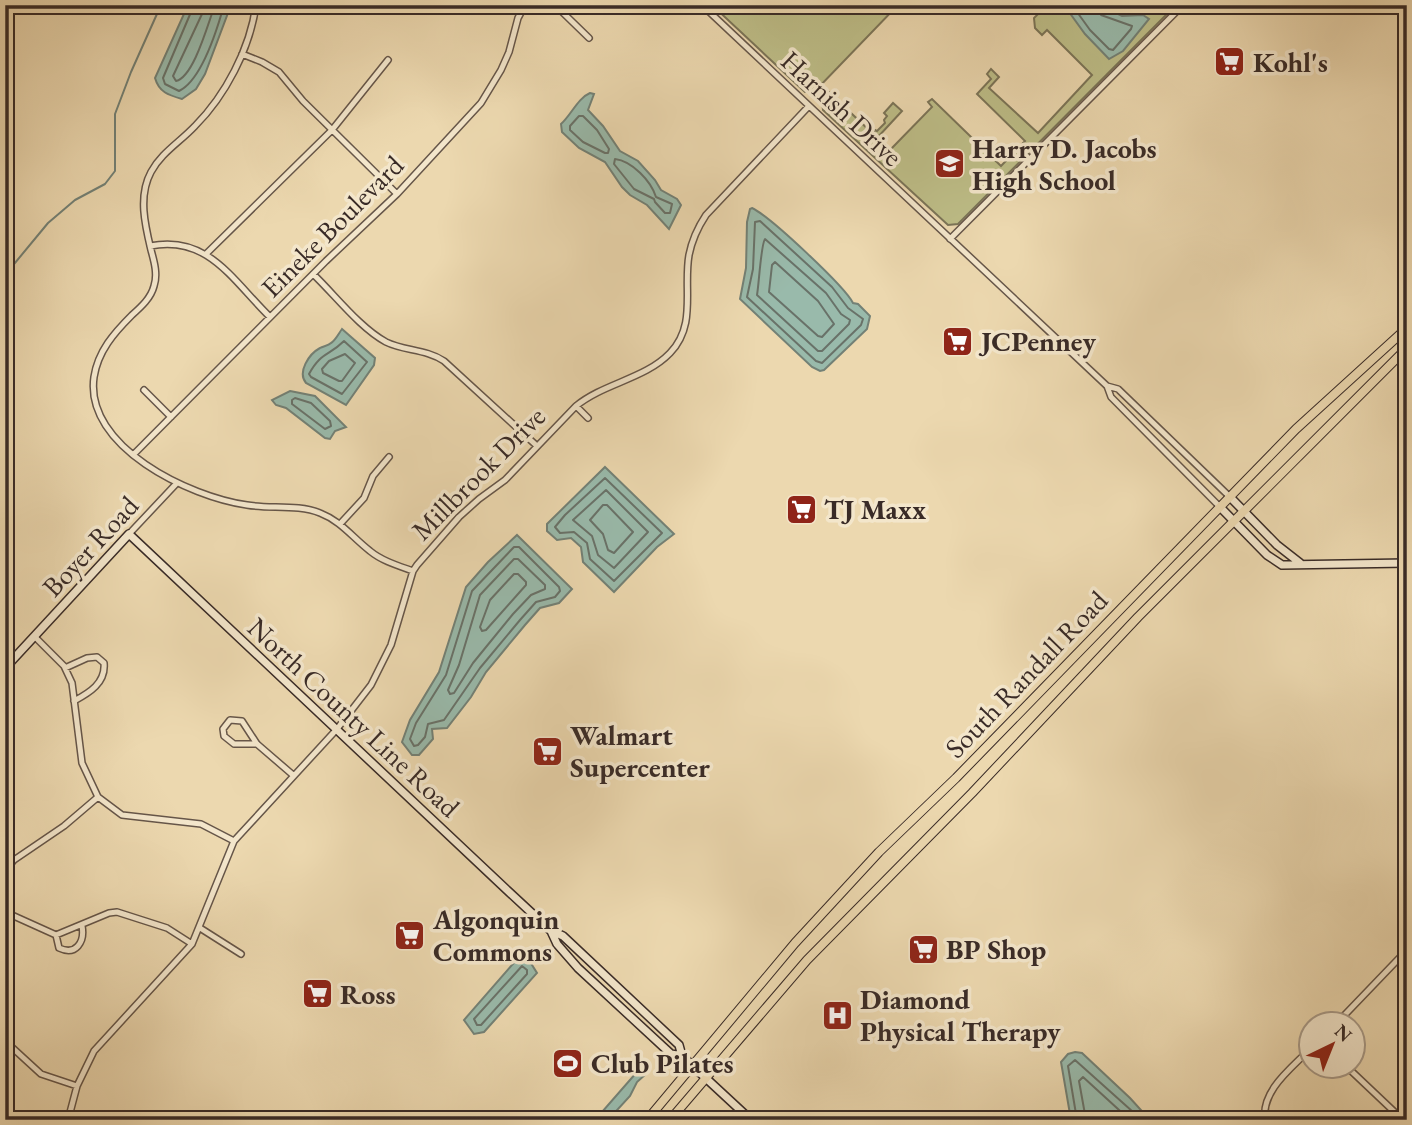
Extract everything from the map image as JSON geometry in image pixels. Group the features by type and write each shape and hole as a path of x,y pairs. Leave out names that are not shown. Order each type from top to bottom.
{"main road":[{"name":"South Randall Road","path":"647,1120 795,943 879,852 956,778 1296,429 1407,328"},
{"name":"South Randall Road","path":"670,1120 807,960 972,793 1138,617 1407,348"}],"street":[{"path":"256,5 242,54 218,99 192,130 162,156 150,173 143,208 156,276 155,286 145,303 106,344 93,379 94,399 111,434 176,484 245,505 312,510 340,524 375,555 413,571"},
{"name":"Eineke Boulevard","path":"134,454 313,274 397,194 488,94 506,59 518,18 525,5"},
{"path":"555,5 589,38"},
{"name":"Harnish Drive","path":"702,5 1107,386 1111,397 1234,523 1275,561 1282,565 1407,563"},
{"path":"950,239 1183,5"},
{"path":"242,54 279,72 332,130 397,194"},
{"path":"206,253 332,130 387,60"},
{"name":"Millbrook Drive","path":"68,1120 77,1086 94,1051 192,944 234,841 337,729 370,688 383,662 413,571 431,546 479,499 505,480 576,405 659,364 679,343 686,329 689,254 699,225 809,106"},
{"path":"150,246 167,242 186,244 206,253 270,317"},
{"path":"313,274 375,334 388,343 427,353 448,364 537,446"},
{"name":"Harnish Drive","path":"1107,386 1118,389 1277,545 1300,563"},
{"path":"144,390 171,417"},
{"path":"576,405 588,418"},
{"path":"340,524 365,498 373,476 389,457"},
{"name":"Boyer Road","path":"5,668 176,484"},
{"name":"North County Line Road","path":"129,534 550,930 563,936 680,1045 682,1055 751,1120"},
{"path":"35,637 65,668 72,683 82,763 98,797 122,815 201,824 234,841"},
{"path":"65,668 87,658 97,657 104,663 105,672 100,682 91,692 74,701"},
{"path":"257,744 234,744 224,736 223,729 230,720 242,721 257,744 293,775"},
{"path":"5,871 14,860 64,826 98,797"},
{"path":"5,912 56,935 109,913 125,913 166,928 192,944"},
{"path":"56,935 59,948 70,952 82,941 82,926"},
{"path":"200,928 241,954"},
{"name":"North County Line Road","path":"550,930 557,944 578,968 671,1054 682,1055"},
{"path":"1349,1010 1407,950"},
{"path":"5,1041 41,1074 77,1086"},
{"path":"1250,1115 1265,1118 1267,1101 1274,1086 1296,1064"},
{"path":"1361,1080 1403,1120"}],"green space":[{"path":"712,5 898,5 817,89 805,92"},
{"path":"1027,5 1176,5 958,224 948,225 823,110 822,101 829,92 872,133 885,123 887,116 884,113 893,103 902,111 877,138 890,150 932,107 928,102 932,99 1001,166 1025,141 977,94 991,79 987,74 991,69 999,77 989,88 1038,133 1092,75 1047,30 1042,35 1035,28 1034,18 1037,15"}],"water":[{"path":"188,5 231,5 205,74 196,89 182,99 165,92 155,78"},
{"path":"1064,5 1100,5 1122,16 1143,15 1149,19 1123,51 1109,59 1085,34"},
{"path":"590,93 594,94 588,110 620,151 638,161 661,190 677,199 681,205 669,229 647,205 622,187 605,162 579,148 562,132 561,124"},
{"path":"752,208 823,268 853,303 858,304 870,316 867,329 824,370 812,367 740,299 746,268 747,222"},
{"path":"342,329 375,358 374,365 346,405 306,383 303,374 312,354 332,342"},
{"path":"290,391 315,396 346,427 335,431 330,439 325,438 272,400"},
{"path":"605,467 674,534 657,547 614,592 583,562 581,547 571,538 557,540 547,531 547,524"},
{"path":"517,535 572,589 559,603 540,608 486,672 447,728 432,729 433,739 419,755 412,755 402,742 410,720 439,672 466,587"},
{"path":"519,957 527,957 537,973 484,1032 474,1034 464,1020"},
{"path":"1082,1053 1150,1120 1071,1120 1061,1062 1068,1054"},
{"path":"643,1065 647,1067 647,1073 637,1082 630,1096 608,1120 595,1120"}],"waterway":[{"path":"5,275 48,223 75,200 105,184 115,171 115,114 161,5"}],"place":[{"name":"Kohl's","path":"1230,62"},
{"name":"Harry D. Jacobs High School","path":"949,164"},
{"name":"JCPenney","path":"958,341"},
{"name":"TJ Maxx","path":"801,509"},
{"name":"Walmart Supercenter","path":"547,751"},
{"name":"Algonquin Commons","path":"410,935"},
{"name":"BP Shop","path":"923,949"},
{"name":"Ross","path":"317,994"},
{"name":"Diamond Physical Therapy","path":"837,1015"},
{"name":"Club Pilates","path":"568,1063"}]}
